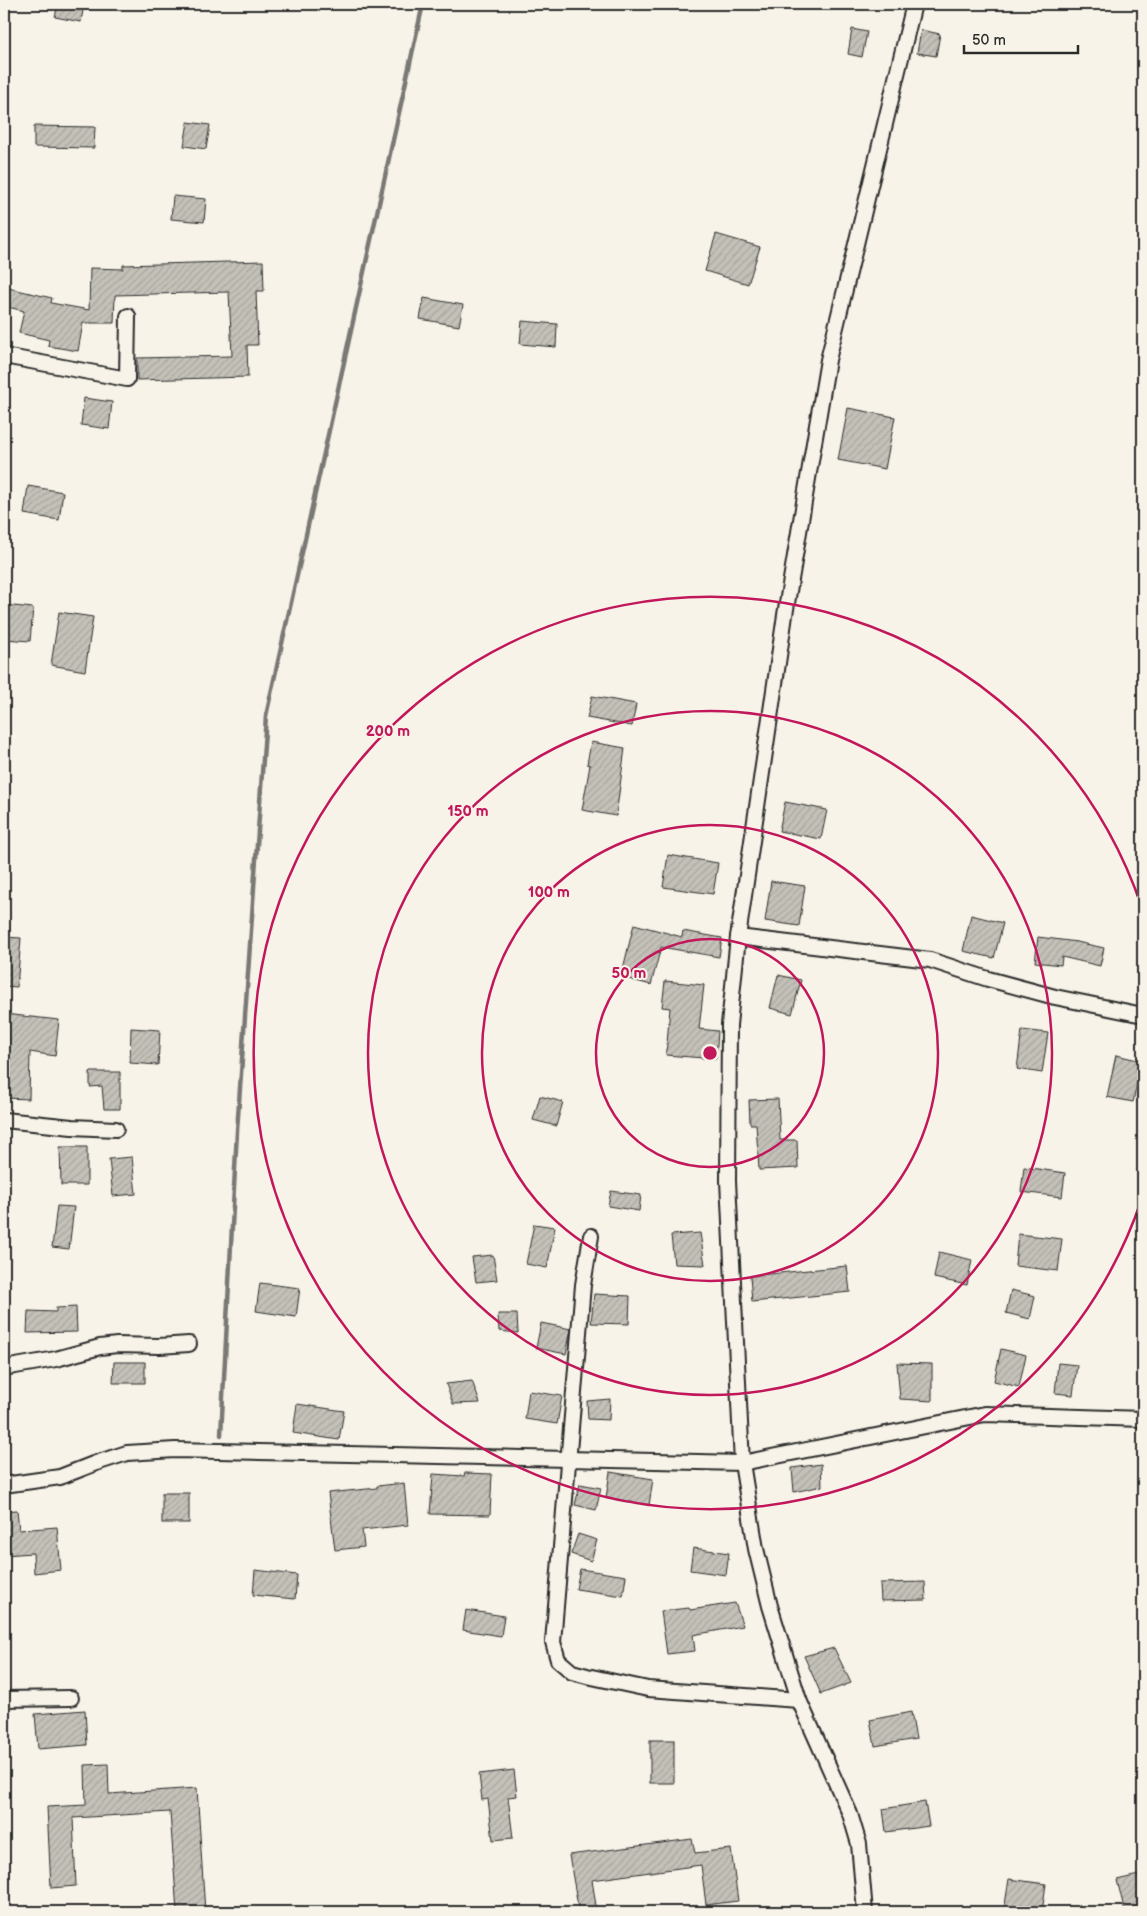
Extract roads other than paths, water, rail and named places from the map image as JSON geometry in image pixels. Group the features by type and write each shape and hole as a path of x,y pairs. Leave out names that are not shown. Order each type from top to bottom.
{"street":[{"path":"865,1912 859,1844 850,1814 799,1700 770,1606 756,1549 742,1463 728,1181 730,1025 738,936 785,615 828,360 914,4"},
{"path":"4,356 127,379 128,316"},
{"path":"738,936 930,960 988,979 1055,997 1143,1015"},
{"path":"4,1120 72,1127 116,1129"},
{"path":"591,1236 582,1285 553,1642 558,1660 572,1672 648,1689 799,1700"},
{"path":"4,1368 56,1359 100,1347 189,1344"},
{"path":"4,1485 60,1477 127,1453 175,1450 742,1463 985,1414 1143,1419"},
{"path":"4,1699 71,1698"}],"waterway":[{"path":"221,1435 237,1131 266,716 423,4"}]}
